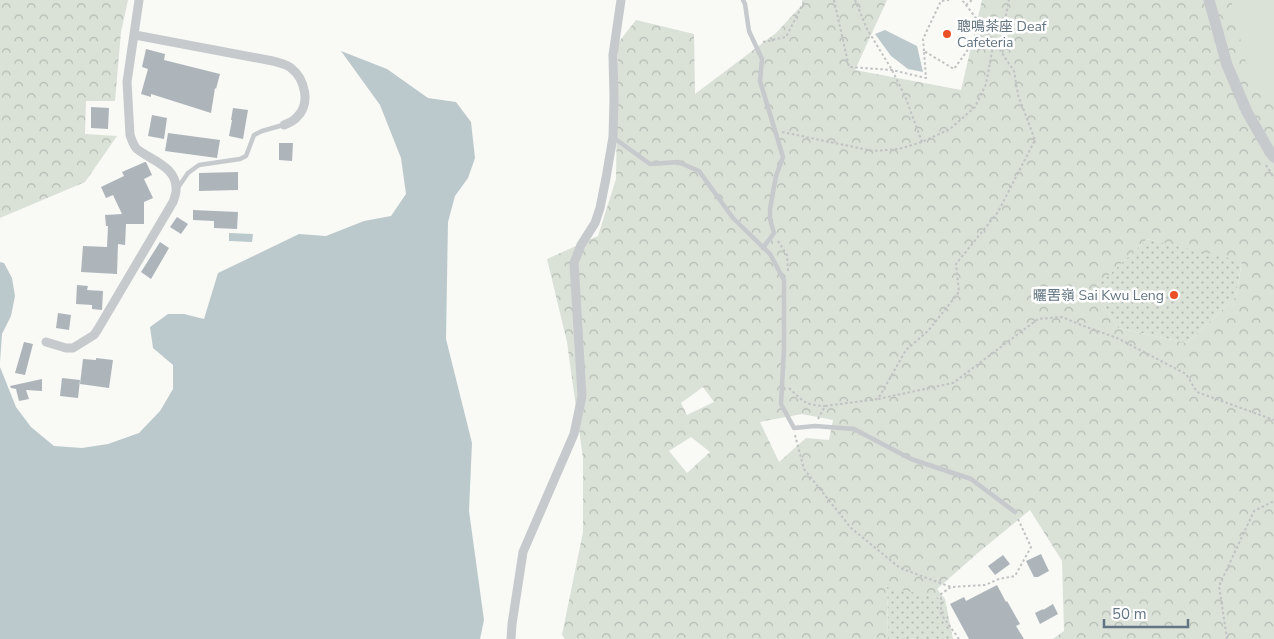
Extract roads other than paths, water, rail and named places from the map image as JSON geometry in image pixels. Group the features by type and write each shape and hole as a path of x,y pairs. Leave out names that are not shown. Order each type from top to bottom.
{"street":[{"path":"46,342 66,348 73,348 94,335 173,202 177,190 175,177 167,168 136,148 130,135 127,82 140,0"},
{"path":"511,639 524,552 574,434 582,396 574,263 581,245 595,223 600,208 613,137 613,55 621,0"},
{"path":"1209,0 1227,65 1247,112 1274,157"},
{"path":"135,35 283,64 298,76 305,94 302,112 297,118 284,124"}],"lane":[{"path":"743,0 749,31 762,59 760,80 783,157 776,176 770,209 774,233 763,248"},
{"path":"177,190 188,173 199,165 240,159 246,156 254,135 284,124"},
{"path":"613,137 650,164 678,162 699,171 733,218 770,254 784,280 782,404 794,428 815,426 854,429 910,459 971,479 1015,512"}],"place":[{"name":"聰鳴茶座 Deaf Cafeteria","path":"947,34"},
{"name":"曬罟嶺 Sai Kwu Leng","path":"1174,295"}]}
